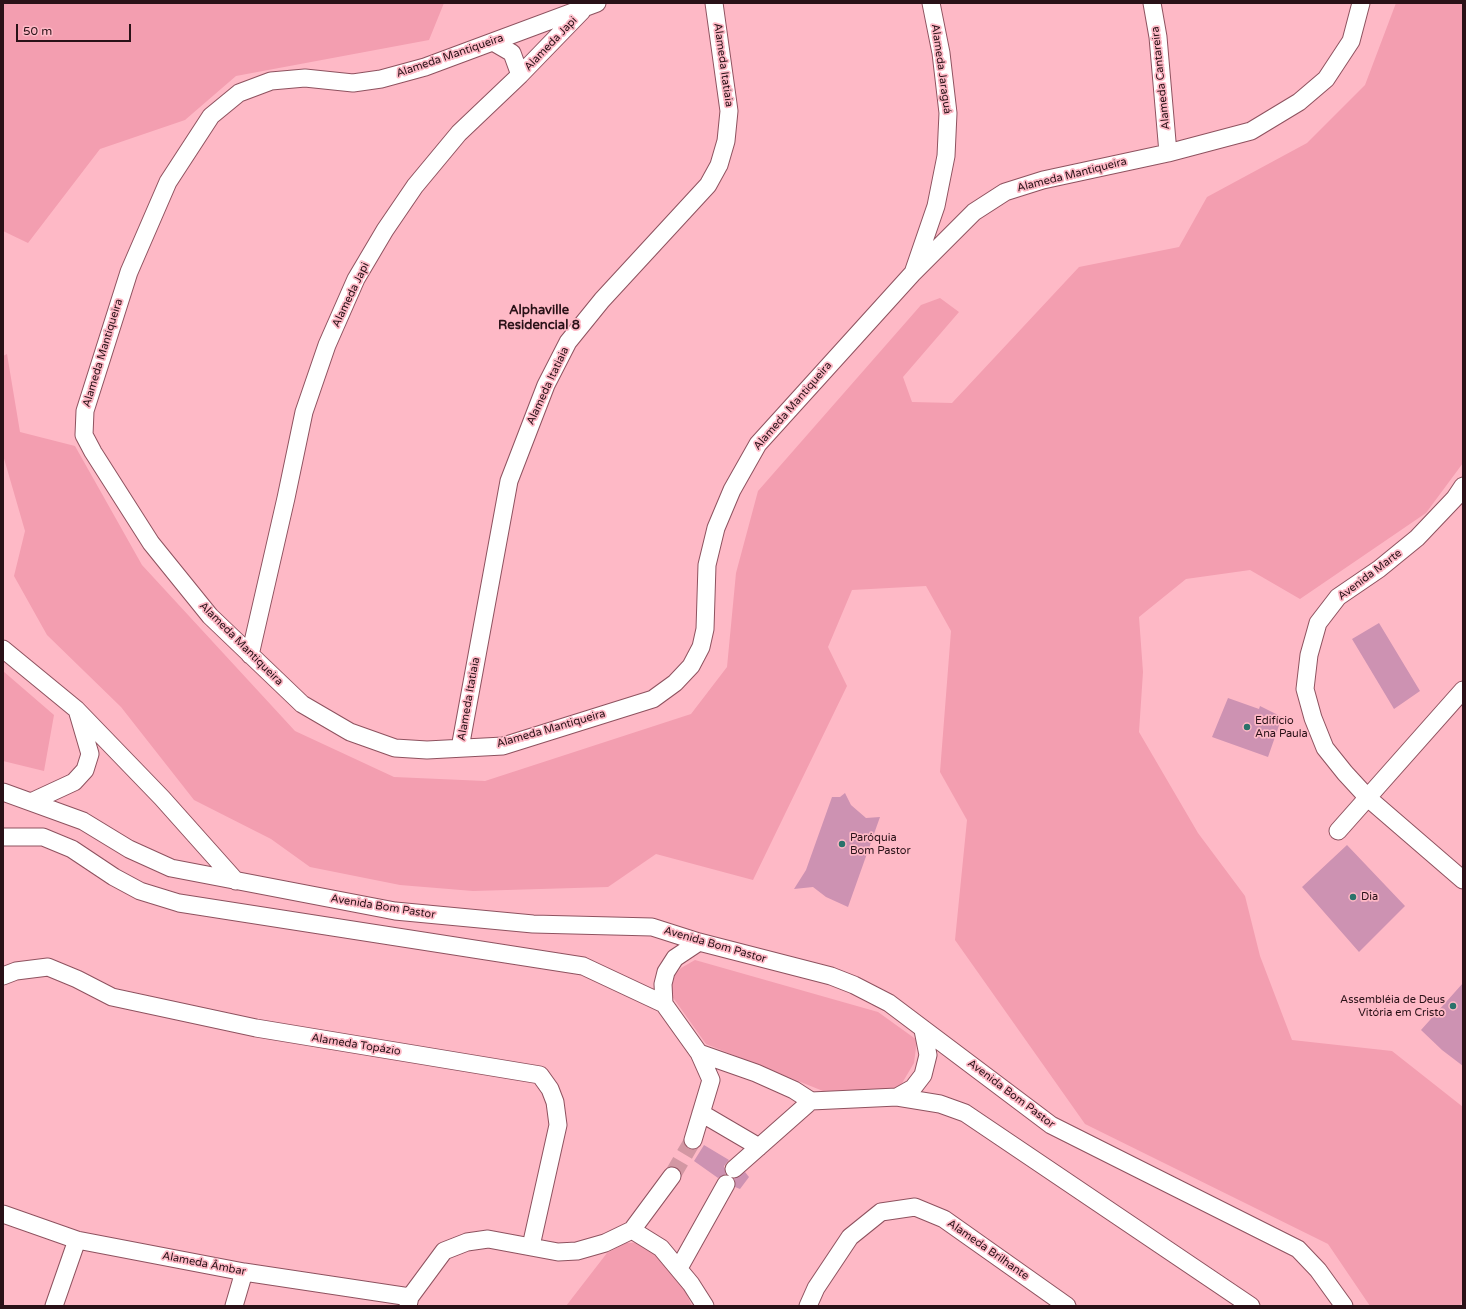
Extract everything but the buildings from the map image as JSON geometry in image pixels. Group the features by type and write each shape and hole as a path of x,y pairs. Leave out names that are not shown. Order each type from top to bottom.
{"street":[{"name":"Alameda Itatiaia","path":"460,748 509,482 546,385 568,342 602,300 708,185 719,165 726,141 729,111 714,3"},
{"name":"Alameda Jaraguá","path":"912,274 936,206 946,156 948,113 941,53 931,3"},
{"name":"Alameda Cantareira","path":"1152,3 1158,37 1168,153"},
{"name":"Alameda Mantiqueira","path":"590,5 425,67 381,79 353,83 305,78 270,81 238,92 211,116 168,182 129,272 85,411 84,435 151,543 210,616 302,704 350,732 396,748 427,750 503,746 653,698 675,683 691,666 701,647 705,629 707,565 716,528 732,490 758,444 912,274 974,212 1005,192 1043,180 1168,153 1251,131 1300,102 1326,79 1351,42 1361,3"},
{"name":"Alameda Japi","path":"250,655 304,412 328,345 356,279 385,230 415,186 459,133 520,76 590,5"},
{"path":"494,42 512,53 520,76"},
{"name":"Avenida Marte","path":"1463,486 1455,498 1417,538 1379,569 1338,597 1318,623 1309,655 1305,688 1313,718 1325,748 1368,798 1463,880"},
{"path":"3,649 76,709 162,798 236,881"},
{"path":"1338,831 1463,690"},
{"path":"33,801 74,782 85,770 90,754 76,709"},
{"name":"Avenida Bom Pastor","path":"3,792 33,801 84,821 129,849 171,868 395,911 533,924 652,927 699,942 831,976 854,985 889,1003 923,1030 994,1080 1051,1125 1298,1249 1318,1270 1344,1306"},
{"path":"3,836 44,837 72,849 114,877 140,891 179,903 583,966 664,1004 699,1053 711,1080 693,1140"},
{"path":"664,1004 663,984 666,972 675,958 699,942"},
{"name":"Alameda Topázio","path":"3,976 16,971 48,967 77,978 112,997 256,1028 540,1075 550,1089 555,1102 558,1125 530,1246"},
{"path":"897,1097 913,1088 923,1075 928,1055 923,1030"},
{"path":"699,1053 756,1073 794,1090 811,1101 897,1097 940,1104 965,1113 1251,1306"},
{"path":"734,1169 811,1101"},
{"path":"701,1113 759,1147"},
{"path":"409,1301 444,1251 467,1242 488,1239 558,1252 576,1251 605,1243 629,1231 672,1176"},
{"path":"679,1268 726,1184"},
{"name":"Alameda Brilhante","path":"808,1306 816,1288 850,1237 881,1212 915,1207 944,1219 1067,1306"},
{"name":"Alameda Âmbar","path":"3,1214 77,1240 244,1272 409,1301"},
{"path":"629,1231 662,1248 692,1284 705,1306"},
{"path":"54,1306 77,1240"},
{"path":"234,1306 244,1272"}],"shaded area":[{"path":"3,3 444,3 429,40 236,76 185,120 100,149 28,243 3,231"},
{"path":"1396,3 1463,3 1463,463 1426,513 1300,599 1250,570 1186,579 1139,617 1143,672 1139,732 1198,833 1245,896 1260,956 1292,1040 1392,1051 1463,1107 1463,1297 1460,1306 1370,1306 1328,1244 1085,1124 955,940 967,820 940,772 951,631 926,586 852,590 828,647 847,686 753,880 656,854 608,887 473,891 400,885 310,867 271,839 194,800 121,707 47,635 14,576 25,531 3,455 3,356 7,354 20,432 75,446 142,565 295,731 394,777 485,781 691,714 727,667 736,573 758,491 921,305 940,298 959,312 903,377 912,402 952,403 1079,267 1179,247 1207,197 1307,143 1365,85"},
{"path":"3,671 54,715 44,771 3,761"},
{"path":"695,960 878,1012 917,1040 914,1063 898,1090 865,1094 823,1091 706,1044 669,992 673,978 681,968"},
{"path":"644,1242 678,1275 692,1306 566,1306 607,1253 626,1243"}],"tunnel":[{"path":"672,1176 693,1140"}],"place":[{"name":"Edifício Ana Paula","path":"1247,727"},
{"name":"Paróquia Bom Pastor","path":"842,844"},
{"name":"Dia","path":"1353,897"},
{"name":"Assembléia de Deus Vitória em Cristo","path":"1453,1006"}],"district":[{"name":"Alphaville Residencial 8","path":"539,318"}]}
